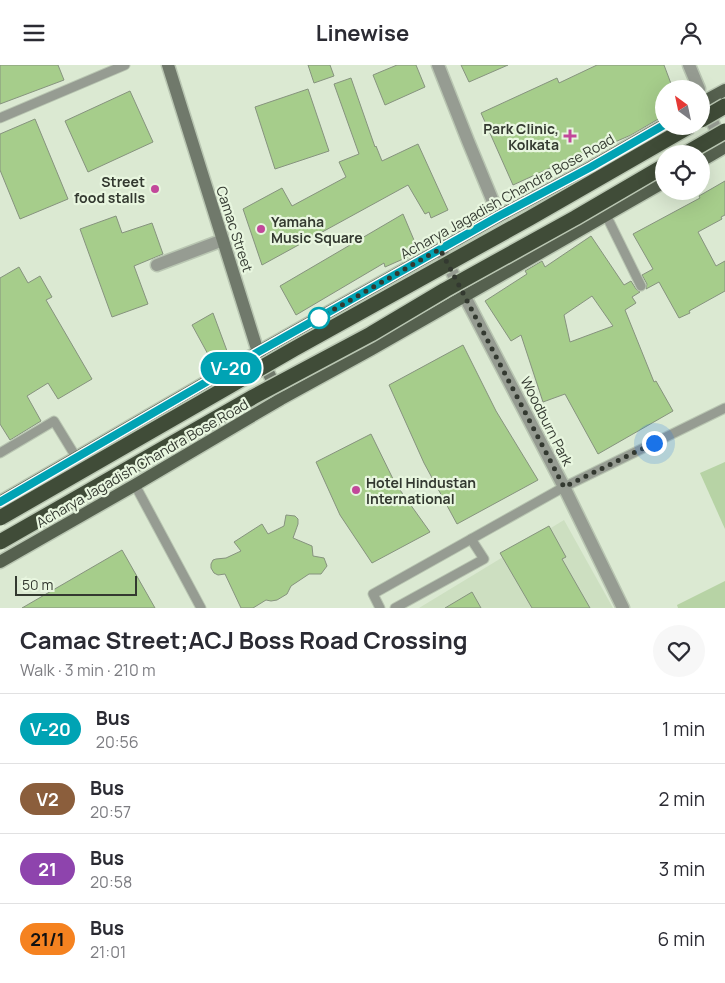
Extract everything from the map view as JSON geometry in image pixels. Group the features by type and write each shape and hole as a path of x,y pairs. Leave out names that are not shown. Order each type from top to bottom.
{"highway":[{"path":"710,115 725,106"},
{"path":"701,145 725,131"},
{"path":"0,518 269,363 521,223 674,135"},
{"path":"0,542 253,397 371,334 655,171"}],"main road":[{"name":"Camac Street","path":"168,65 258,352 281,399"},
{"path":"710,97 725,90"},
{"name":"Acharya Jagadish Chandra Bose Road","path":"0,502 258,352 655,130"},
{"path":"710,156 724,147"},
{"name":"Acharya Jagadish Chandra Bose Road","path":"0,562 281,399 655,187"}],"street":[{"path":"438,65 499,216"},
{"path":"689,65 695,80"},
{"path":"710,117 724,147"},
{"path":"156,265 223,240"},
{"name":"Woodburn Park","path":"440,249 564,487 624,608"}],"lane":[{"path":"0,118 124,65"},
{"path":"606,215 641,286"},
{"path":"380,608 373,594 564,487 725,408"},
{"path":"0,453 54,421 76,457"},
{"path":"135,485 201,608"},
{"path":"395,608 484,559 471,539"}],"shaded area":[{"path":"725,462 725,529 700,473"},
{"path":"564,520 613,608 419,608"},
{"path":"725,581 725,608 678,608 677,605"}],"building":[{"path":"0,65 58,65 64,80 0,104"},
{"path":"308,65 330,65 334,76 314,83"},
{"path":"397,65 416,65 425,87 385,105 373,75"},
{"path":"461,65 508,65 469,82"},
{"path":"597,65 664,65 670,80 655,80 655,121 631,135 608,145 607,142 513,185 481,113 557,78 559,83"},
{"path":"351,78 375,147 382,161 418,144 448,210 431,218 429,212 425,214 408,185 262,265 243,209 282,188 292,206 346,177 339,162 359,154 334,84"},
{"path":"308,89 329,151 275,169 255,107"},
{"path":"130,91 153,142 88,172 65,121"},
{"path":"35,119 68,199 20,219 0,170 0,134"},
{"path":"725,181 725,215 721,217 722,219 698,232 716,266 725,261 725,291 679,318 659,282 646,289 647,284 642,275 653,269 633,234 696,200 710,200 710,190"},
{"path":"403,214 419,252 385,267 384,263 296,315 280,286"},
{"path":"116,216 122,233 152,223 163,254 134,266 148,304 112,317 80,229"},
{"path":"591,236 624,285 631,281 640,292 632,297 636,303 625,310 654,382 656,381 673,411 598,454 565,394 543,402 521,335 511,341 485,301 527,274 525,271 542,261 545,267","holes":["592,296 613,326 570,342 564,315"]},
{"path":"19,267 28,283 40,276 52,297 46,300 92,379 58,399 48,383 27,396 41,421 10,440 0,424 0,278"},
{"path":"213,313 230,359 215,367 192,325"},
{"path":"463,345 496,411 538,480 457,524 424,463 389,385"},
{"path":"371,434 395,483 430,532 372,563 340,515 316,462"},
{"path":"286,515 295,516 298,519 293,538 312,546 313,556 324,558 327,566 321,574 309,574 291,586 287,594 277,600 266,600 253,608 241,608 225,574 218,575 214,573 211,564 213,560 226,558 241,551 234,542 262,524 268,534 284,526"},
{"path":"549,526 566,557 562,559 590,608 532,608 500,553"},
{"path":"122,550 155,608 22,608"},
{"path":"472,592 481,608 445,608"}],"bus line":[{"name":"V-20","path":"0,502 258,352 655,130"}],"place":[{"name":"Park Clinic, Kolkata","path":"570,136"},
{"name":"Street food stalls","path":"155,189"},
{"name":"Yamaha Music Square","path":"261,229"},
{"name":"Hotel Hindustan International","path":"356,490"}],"route":[{"path":"319,318 440,249 564,487 654,443"}]}
